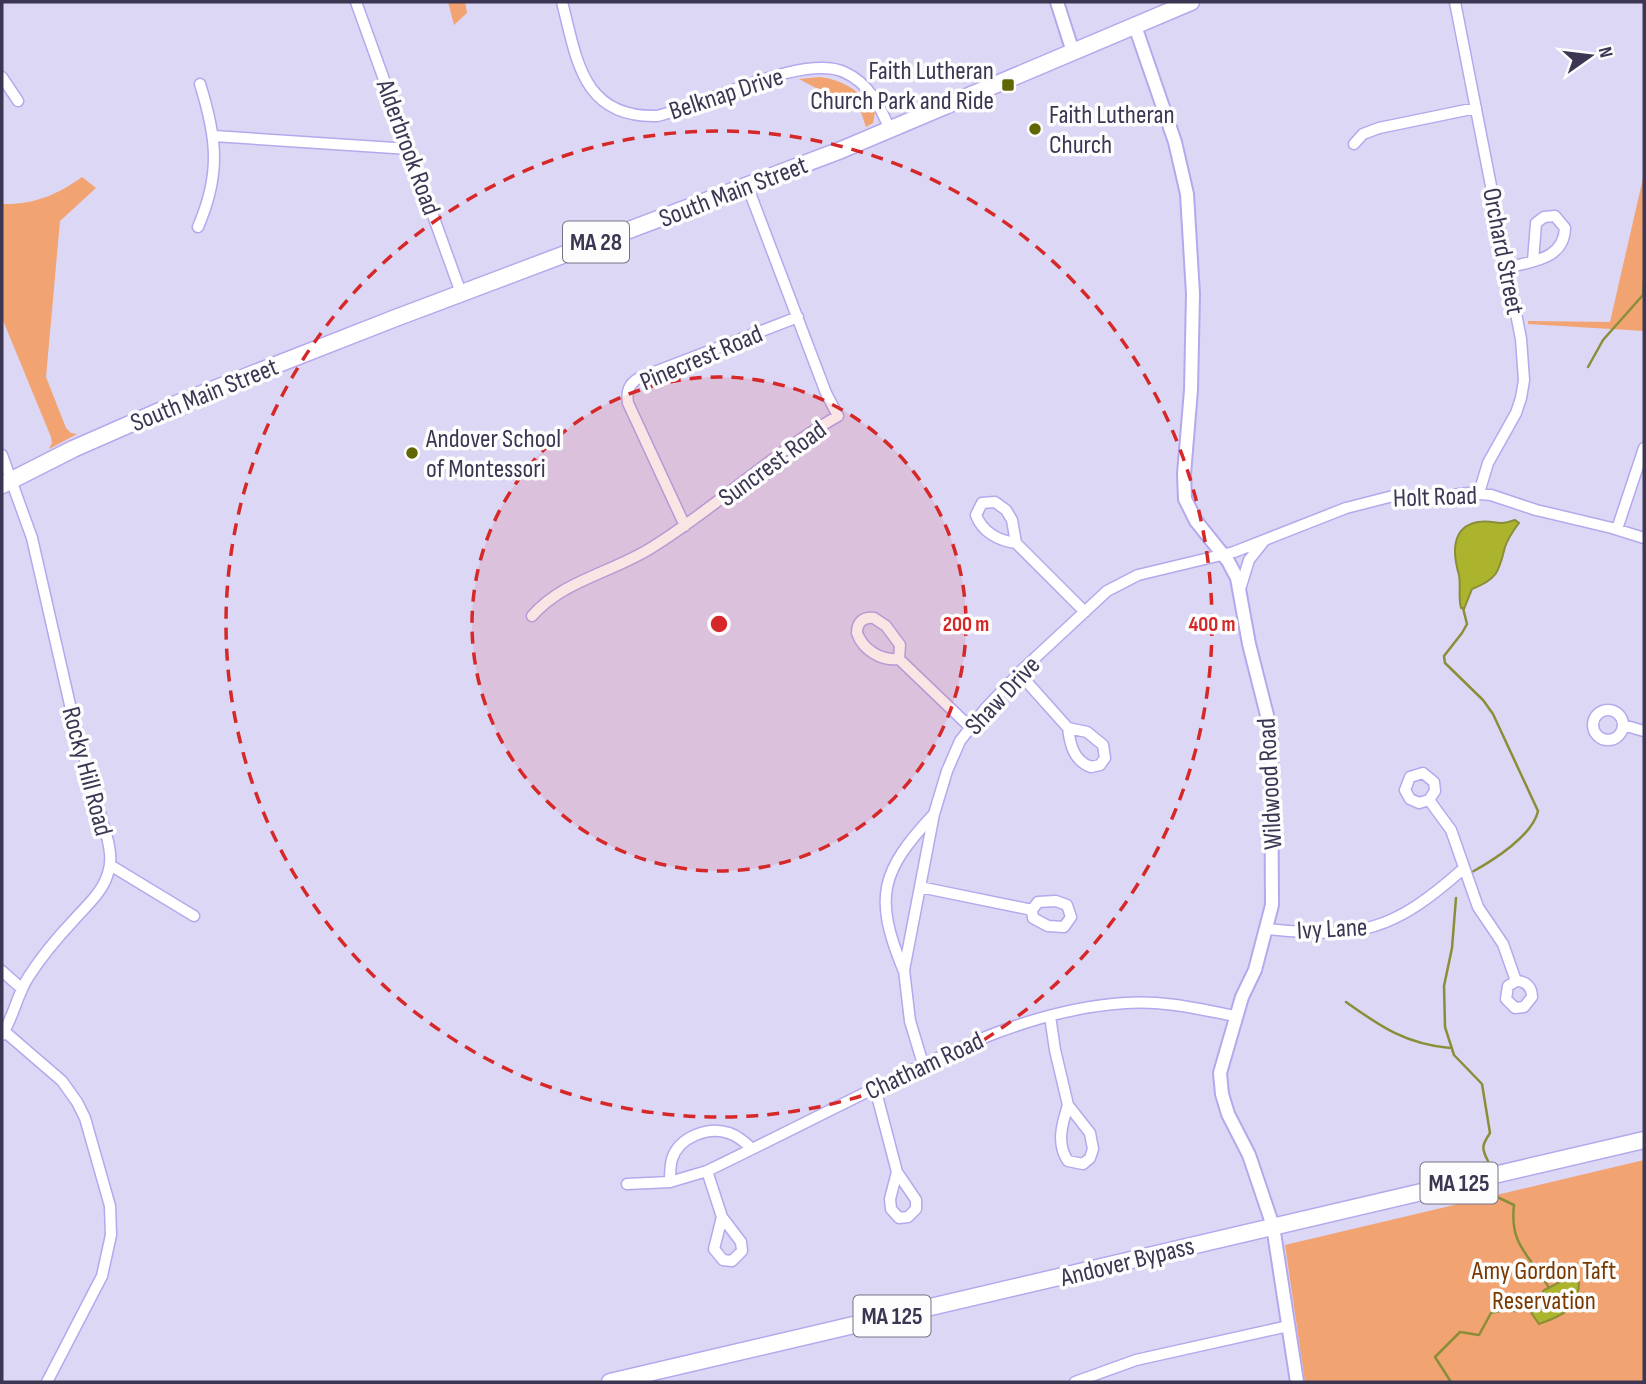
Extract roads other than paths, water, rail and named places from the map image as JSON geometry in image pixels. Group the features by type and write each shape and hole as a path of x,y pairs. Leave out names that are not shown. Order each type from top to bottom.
{"main road":[{"name":"South Main Street","path":"7,483 125,425 461,293 890,130 1191,2"},
{"name":"Andover Bypass","path":"610,1382 1644,1140"}],"street":[{"name":"Alderbrook Road","path":"356,2 461,293"},
{"name":"Belknap Drive","path":"562,2 582,76 597,94 615,109 643,116 657,116 795,71 826,68 844,72 862,84 879,103 890,130"},
{"path":"1057,2 1073,52"},
{"name":"Orchard Street","path":"1455,2 1521,339 1524,380 1516,412 1498,443 1479,493"},
{"name":"Wildwood Road","path":"1135,26 1177,148 1187,194 1193,294 1185,499 1196,521 1234,569 1241,590 1249,645 1271,731 1273,891 1267,929 1255,970 1235,1016 1220,1073 1228,1114 1249,1155 1273,1226 1297,1382"},
{"path":"2,77 18,101"},
{"path":"198,227 212,188 215,160 214,136 200,84"},
{"path":"1354,144 1363,134 1379,128 1476,108"},
{"path":"214,136 410,149"},
{"name":"Suncrest Road","path":"532,616 572,584 648,550 685,526 812,431 838,416 826,393 747,185"},
{"path":"1507,268 1533,261 1553,254 1564,238 1565,228 1555,216 1544,217 1536,223 1533,261"},
{"name":"Pinecrest Road","path":"685,526 628,402 628,388 639,378 798,317"},
{"path":"1617,529 1644,447"},
{"name":"Rocky Hill Road","path":"2,455 7,483 32,538 73,718 107,841 110,865 101,888 55,941 21,988 12,1017 3,1033"},
{"name":"Holt Road","path":"1222,554 1346,508 1383,498 1479,493 1644,538"},
{"path":"1016,543 1014,525 1006,510 995,502 982,503 976,515 980,523 995,537 1016,543 1086,612"},
{"path":"1241,590 1242,578 1249,560 1268,538"},
{"name":"Shaw Drive","path":"923,1064 913,1037 907,1008 904,970 934,814 947,771 960,741 1019,673 1107,591 1128,579 1154,570 1222,554"},
{"path":"899,659 900,645 886,626 874,618 865,618 860,622 856,633 865,645 883,659 899,659 970,727"},
{"path":"1019,673 1068,728"},
{"path":"1623,726 1644,731"},
{"path":"1429,800 1451,830 1478,907 1503,944 1516,981"},
{"path":"904,970 887,923 887,888 897,857 934,814"},
{"path":"110,865 194,916"},
{"name":"Ivy Lane","path":"1267,929 1336,933 1372,928 1405,914 1463,869"},
{"path":"920,887 1032,909"},
{"path":"2,971 21,988"},
{"name":"Chatham Road","path":"627,1184 670,1182 708,1171 923,1064 987,1035 1050,1016 1128,1002 1173,1004 1235,1016"},
{"path":"1050,1016 1068,1105 1061,1134 1062,1148 1068,1161 1083,1164 1090,1158 1093,1143 1086,1125 1068,1105"},
{"path":"3,1033 61,1081 77,1102 85,1118 110,1206 111,1235 102,1276 47,1382"},
{"path":"875,1088 897,1172"},
{"path":"670,1182 672,1159 680,1146 693,1136 722,1131 742,1140 752,1149"},
{"path":"708,1171 722,1217"},
{"path":"1075,1382 1136,1360 1288,1326"}],"waterway":[{"path":"1588,367 1603,340 1643,295 1644,280"},
{"path":"1463,608 1467,624 1444,656 1445,663 1483,700 1493,714 1538,811 1535,820 1521,838 1472,872"},
{"path":"1456,898 1452,948 1444,986 1445,1027 1454,1055 1482,1084 1490,1133 1483,1147 1488,1161"},
{"path":"1346,1002 1395,1033 1420,1043 1450,1048"},
{"path":"1495,1191 1495,1196 1514,1205 1513,1219 1518,1241 1549,1288"},
{"path":"1451,1382 1435,1357 1460,1332 1479,1335 1491,1313 1517,1311 1537,1301"}],"place":[{"name":"Faith Lutheran Church Park and Ride","path":"1008,85"},
{"name":"Faith Lutheran Church","path":"1035,129"},
{"name":"Andover School of Montessori","path":"412,453"}],"park label":[{"name":"Amy Gordon Taft Reservation","path":"1544,1285"}]}
